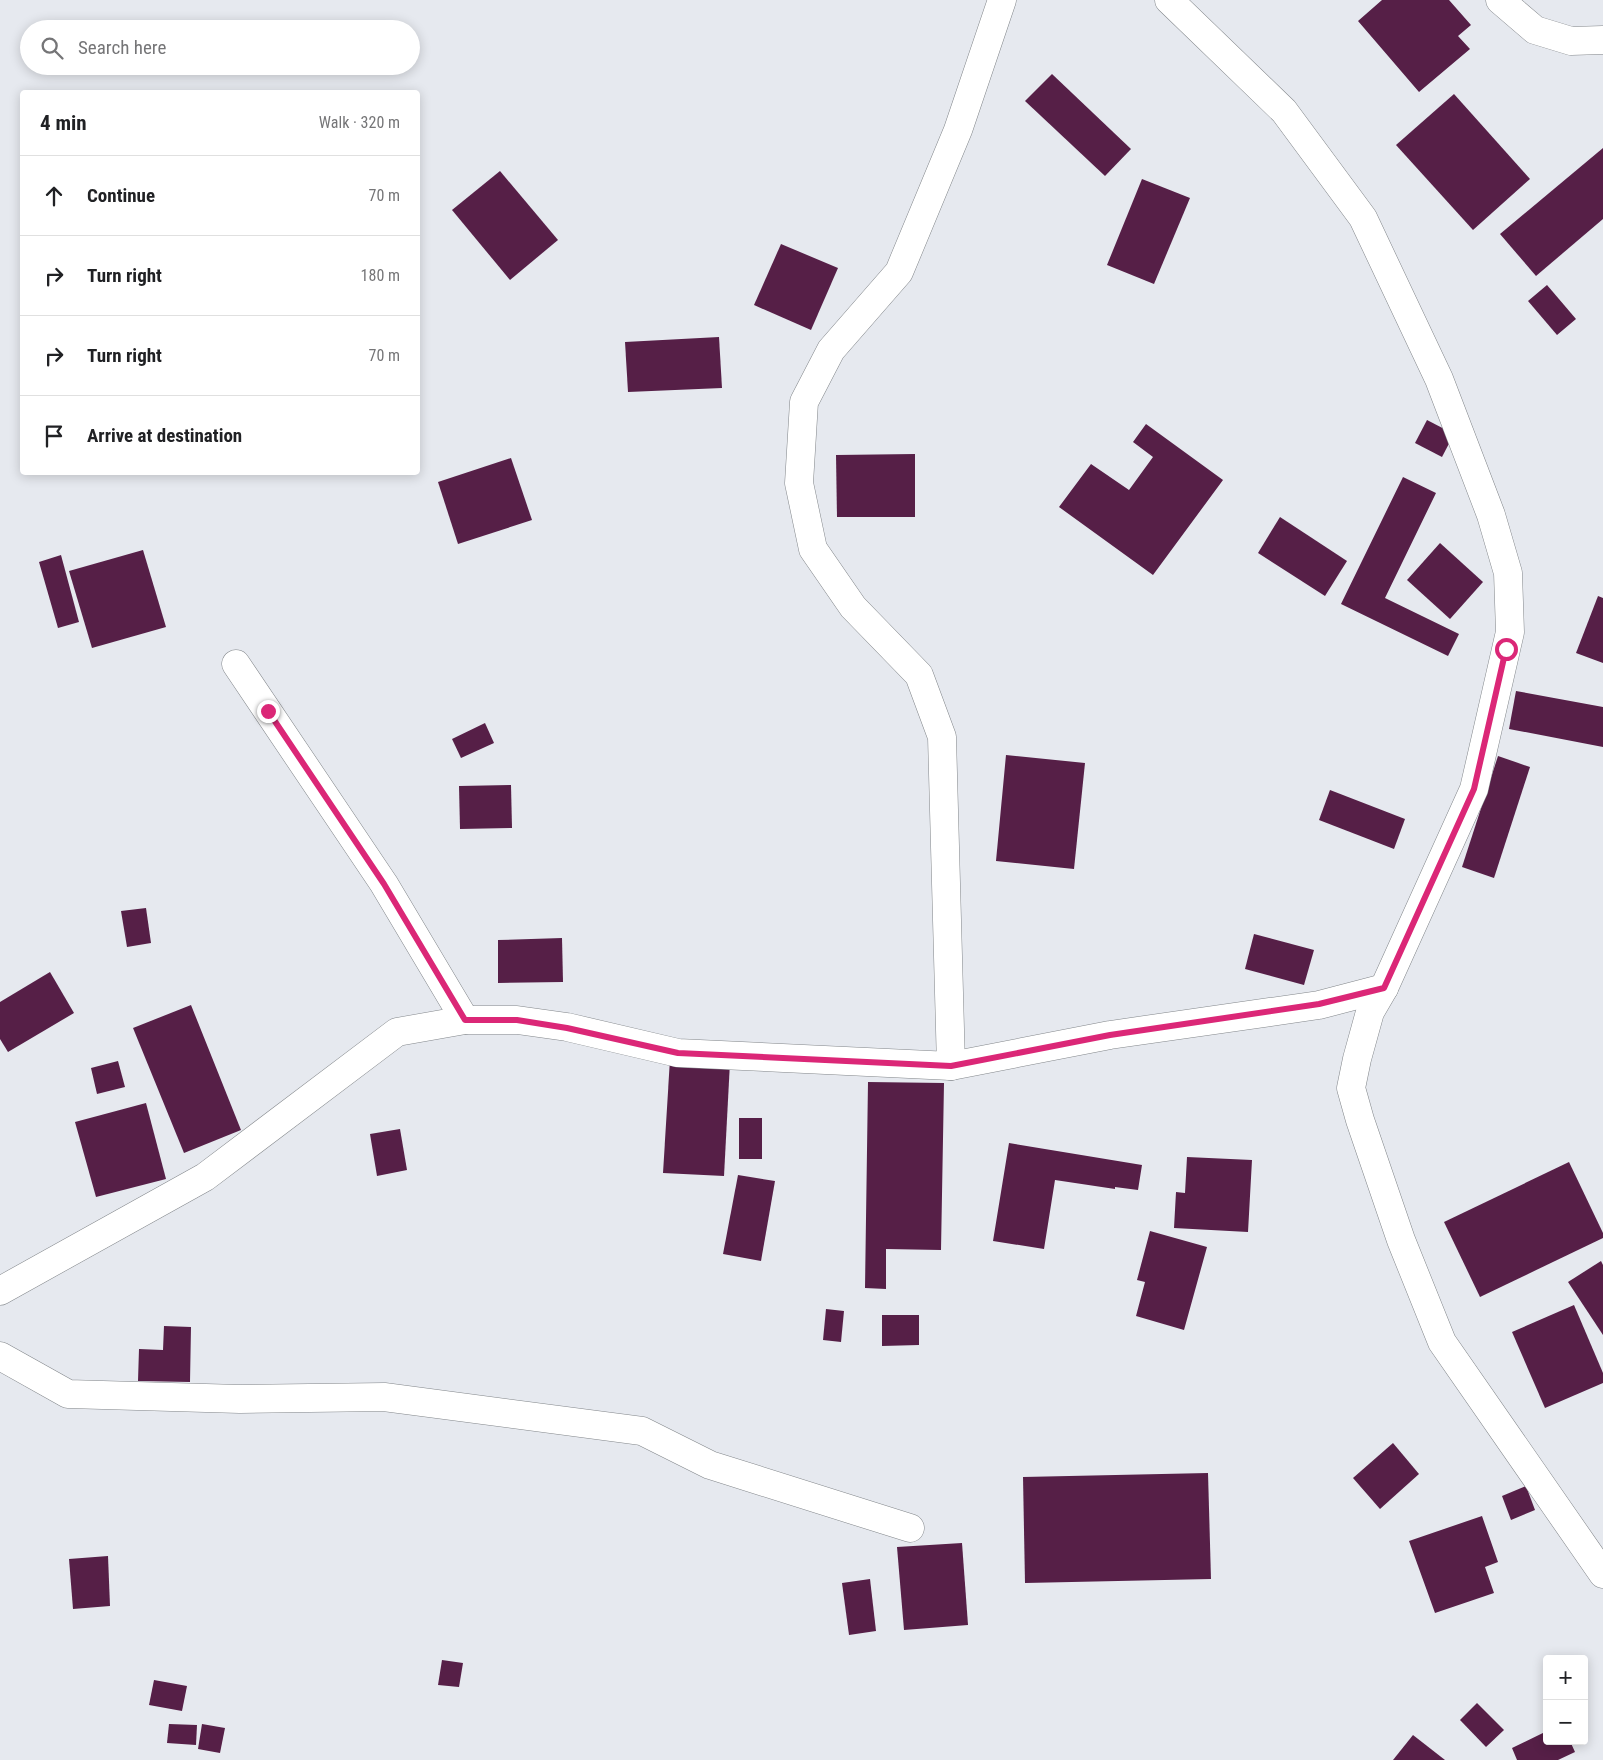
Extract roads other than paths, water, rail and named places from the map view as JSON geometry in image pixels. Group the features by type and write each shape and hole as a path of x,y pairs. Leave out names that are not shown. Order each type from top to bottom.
{"street":[{"path":"951,1066 942,737 919,675 853,607 813,549 799,483 804,402 831,350 899,272 958,130 1002,0"},
{"path":"1169,0 1284,112 1364,218 1439,379 1492,515 1508,573 1510,632 1474,789 1384,988 1370,1012 1351,1088 1401,1240 1442,1342 1603,1574"},
{"path":"1500,0 1535,30 1571,41 1603,40"},
{"path":"236,664 384,884 465,1020"},
{"path":"0,1291 205,1177 398,1032 465,1020 517,1020 567,1028 678,1053 951,1066 1110,1035 1319,1004 1384,988"},
{"path":"0,1356 68,1394 240,1399 384,1397 642,1431 710,1465 910,1528"}]}
